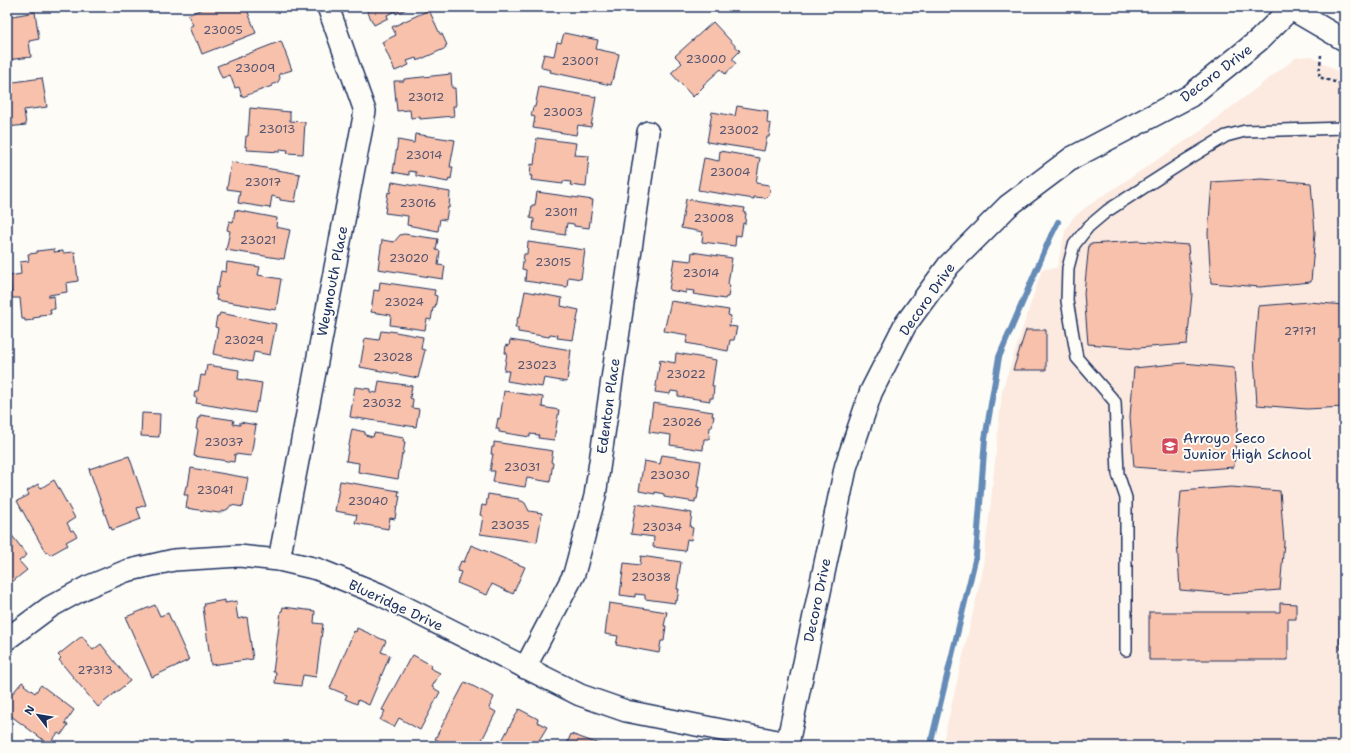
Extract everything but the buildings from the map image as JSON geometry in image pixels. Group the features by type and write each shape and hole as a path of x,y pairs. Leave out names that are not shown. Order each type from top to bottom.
{"main road":[{"name":"Decoro Drive","path":"787,745 846,466 871,392 905,325 949,265 1008,206 1072,158 1190,96 1259,40 1292,8"}],"street":[{"name":"Weymouth Place","path":"279,560 365,110 328,7"},
{"path":"1292,8 1344,40"},
{"name":"Edenton Place","path":"525,668 574,574 595,496 648,132"},
{"name":"Blueridge Drive","path":"7,639 50,607 87,587 126,571 174,560 240,556 279,560 316,569 379,594 580,695 626,711 787,745"}],"lane":[{"path":"1126,650 1126,498 1118,474 1115,402 1077,358 1067,301 1068,268 1074,245 1088,227 1107,211 1226,136 1245,131 1344,128"}],"path":[{"path":"1322,55 1319,77 1344,85"}],"shaded area":[{"name":"Arroyo Seco Junior High School","path":"1311,56 1344,75 1344,746 942,746 982,574 1002,391 1042,269 1057,268 1065,231 1073,218 1085,208 1199,132 1297,57"}],"waterway":[{"path":"930,746 976,556 985,439 999,357 1058,222"}],"place":[{"name":"Arroyo Seco Junior High School","path":"1170,446"}]}
